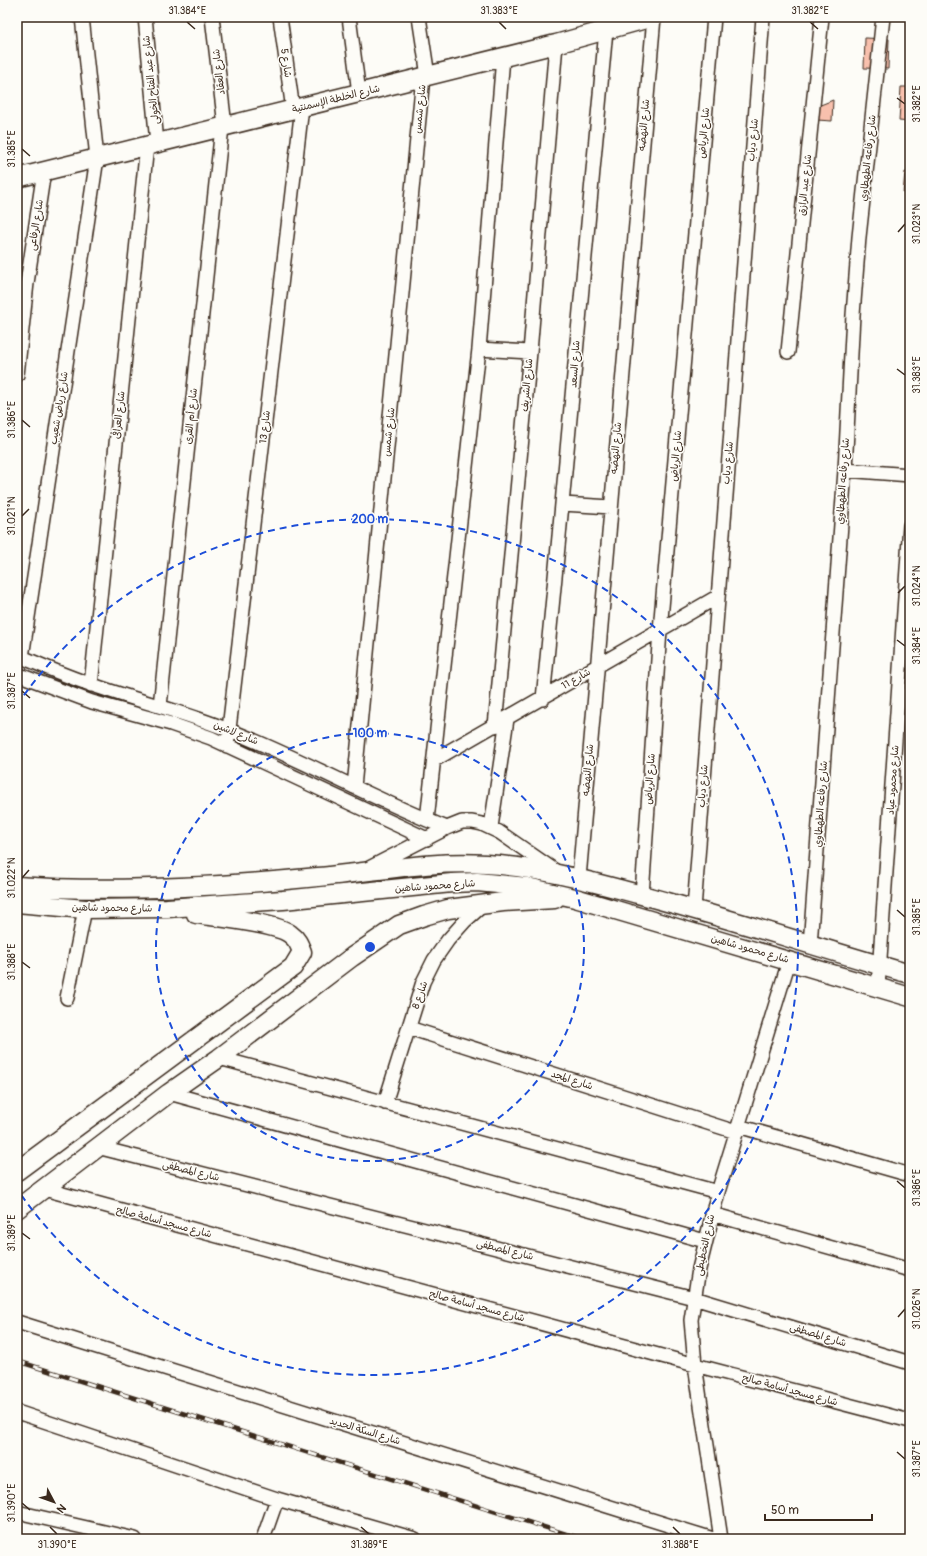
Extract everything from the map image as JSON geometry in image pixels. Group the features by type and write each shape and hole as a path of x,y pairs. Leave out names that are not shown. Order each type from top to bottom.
{"main road":[{"name":"شارع الخلطة الإسمنتية","path":"17,178 556,44 654,17"},
{"name":"شارع محمود شاهين","path":"17,886 122,889 273,882 424,866 483,864 516,866 579,878 694,909 910,974"},
{"name":"شارع محمود شاهين","path":"17,903 85,909 167,908 283,900 452,883 477,882 520,886 575,898 910,997"},
{"path":"17,1209 169,1093 219,1058 352,957 399,925 424,916 448,910 483,905 575,898"},
{"path":"17,1171 293,968 302,952 298,941 289,932 252,922 167,908"}],"street":[{"name":"شارع رياض شعيب","path":"20,656 97,158 82,17"},
{"name":"شارع عبد الفتاح الخولى","path":"145,17 152,144"},
{"name":"شارع العقاد","path":"212,17 224,127"},
{"name":"شارع 5","path":"280,17 297,109"},
{"path":"349,17 359,93"},
{"name":"شارع شمس","path":"354,787 426,76 420,17"},
{"name":"شارع النهضه","path":"579,878 654,17"},
{"name":"شارع الرياض","path":"642,895 660,630 714,17"},
{"name":"شارع دياب","path":"694,909 763,17"},
{"name":"شارع عبد الرازق","path":"788,352 822,17"},
{"name":"شارع رفاعه الطهطاوي","path":"810,945 845,470 852,322 858,245 883,17"},
{"name":"شارع السعد","path":"543,698 563,504 582,270 606,30"},
{"name":"شارع الشريف","path":"495,726 530,352 556,44"},
{"path":"427,820 479,349 503,57"},
{"name":"شارع 13","path":"227,746 230,730 297,109"},
{"name":"شارع أم القرى","path":"160,706 224,127"},
{"name":"شارع العراقى","path":"91,685 152,144"},
{"name":"شارع الرفاعى","path":"17,375 27,283 44,171"},
{"path":"479,349 530,352"},
{"path":"845,470 910,475"},
{"path":"563,504 611,507"},
{"name":"شارع محمود عياد","path":"878,987 910,525"},
{"name":"شارع 11","path":"434,760 717,597"},
{"name":"شارع لاشين","path":"20,656 91,685 160,706 230,730 405,811 447,828"},
{"path":"39,683 45,667"},
{"name":"شارع لاشين","path":"17,674 92,702 192,731 427,839"},
{"path":"491,827 507,719"},
{"path":"398,825 405,811"},
{"path":"357,874 447,828 462,822 472,822 491,827 561,875"},
{"name":"شارع 8","path":"385,1103 424,982 434,960 461,926 483,905"},
{"path":"67,998 85,909"},
{"name":"شارع التخطيطى","path":"721,1539 695,1366 691,1320 706,1241 718,1192 789,961"},
{"name":"شارع المجد","path":"409,1028 737,1129 910,1175"},
{"path":"219,1058 718,1192"},
{"path":"169,1093 706,1241"},
{"name":"شارع المصطفى","path":"98,1147 694,1298 910,1363"},
{"name":"شارع مسجد أسامة صالح","path":"44,1189 695,1366 910,1421"},
{"path":"712,1214 910,1270"},
{"name":"شارع السكة الحديد","path":"17,1322 713,1539"},
{"path":"17,1412 277,1499 415,1539"},
{"path":"263,1539 277,1499"},
{"path":"17,1512 135,1539"}],"building":[{"path":"865,38 889,39 888,69 864,68"},
{"path":"901,87 910,87 910,122 899,121"},
{"path":"833,100 832,121 817,120 818,106"},
{"path":"905,172 910,173 910,194 903,193"}],"railway":[{"path":"17,1361 582,1539"}]}
